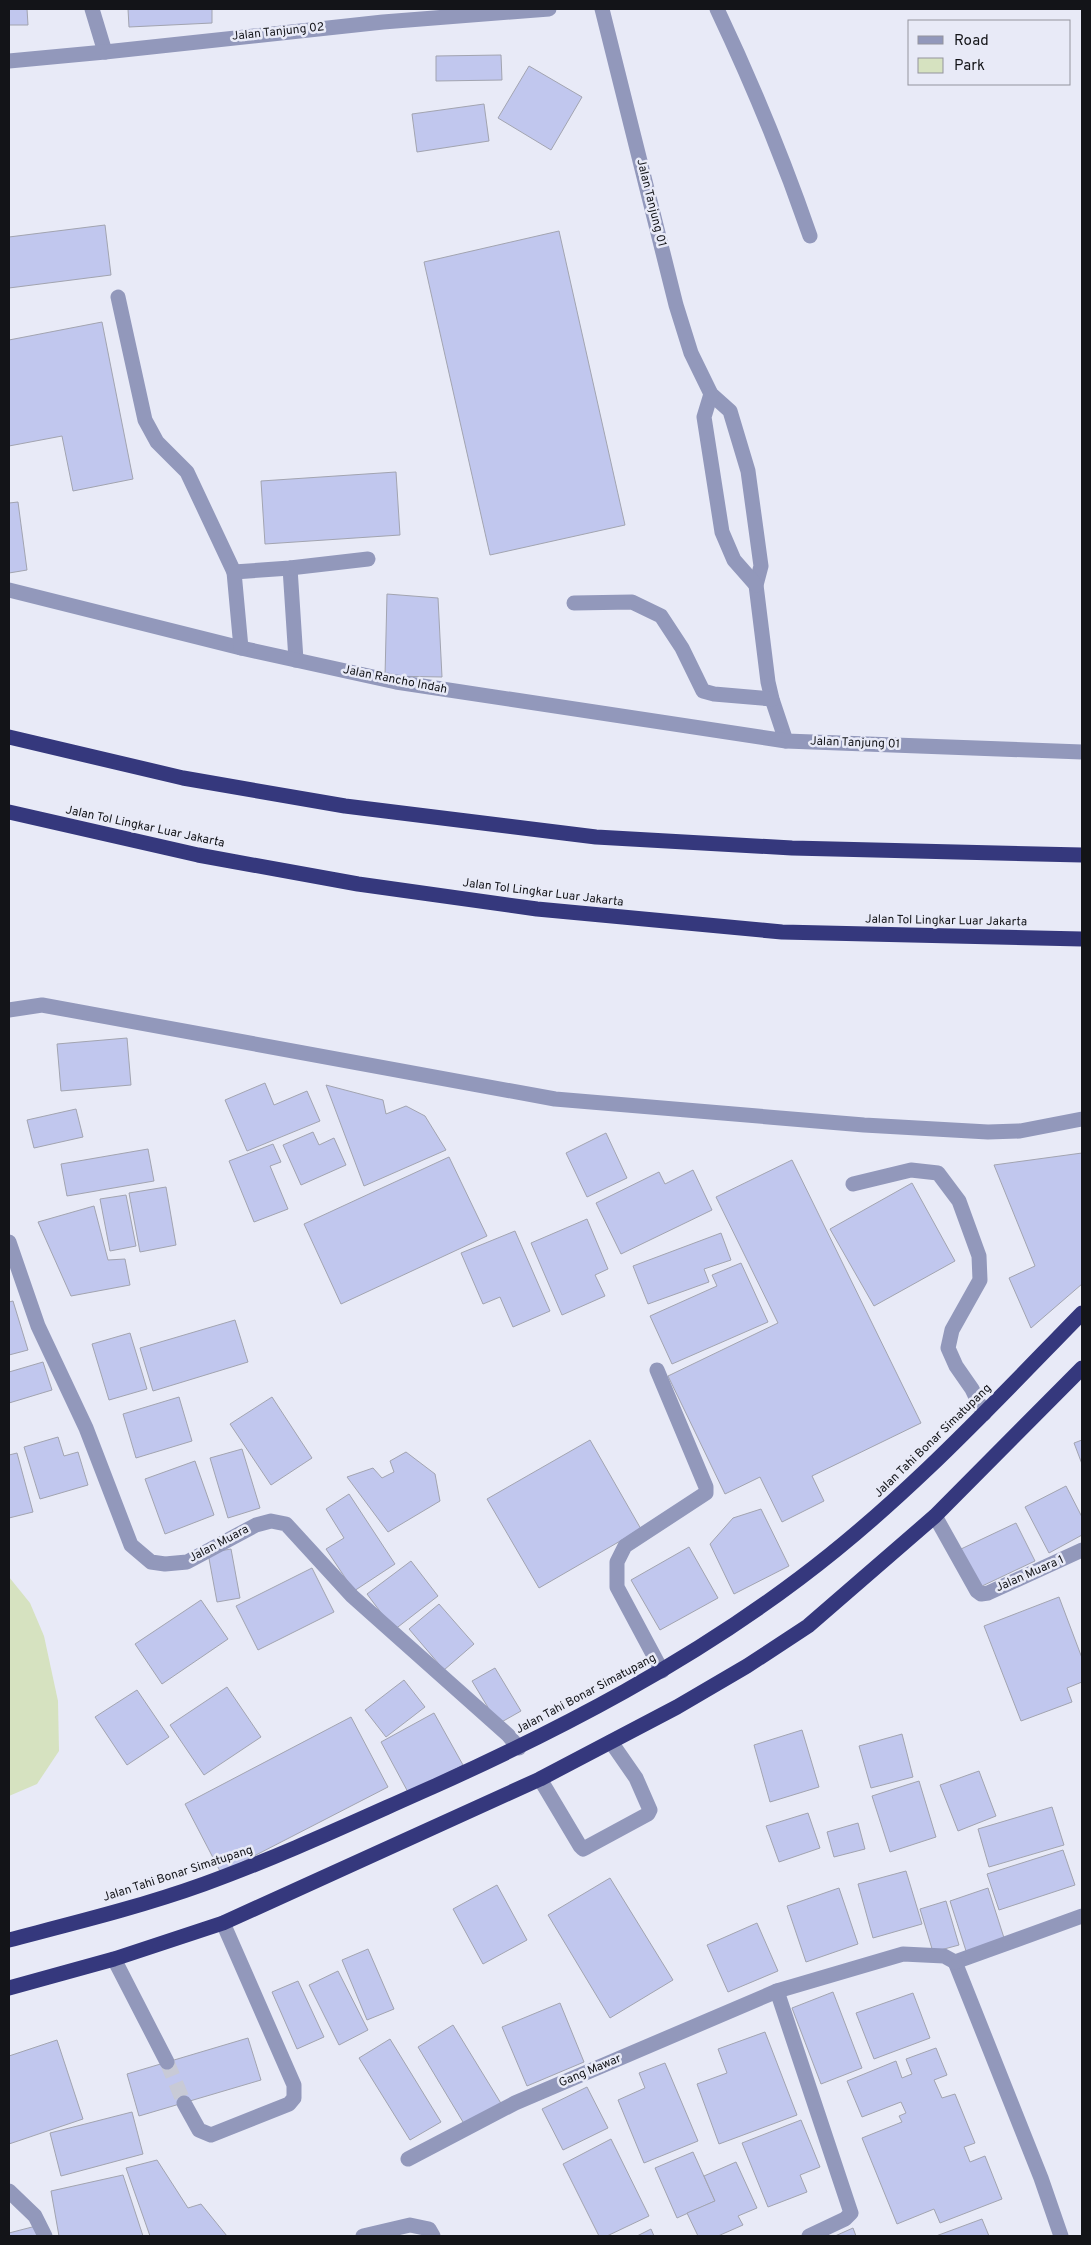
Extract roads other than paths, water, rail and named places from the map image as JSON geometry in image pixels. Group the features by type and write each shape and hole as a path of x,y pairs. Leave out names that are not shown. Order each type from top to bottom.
{"highway":[{"path":"9,737 183,778 345,806 596,836 792,848 1082,855"},
{"name":"Jalan Tol Lingkar Luar Jakarta","path":"9,812 198,855 358,884 537,909 782,932 1082,938"},
{"name":"Jalan Tahi Bonar Simatupang","path":"9,1940 99,1916 218,1878 287,1852 519,1748 662,1671 727,1631 802,1577 903,1493 984,1414 1082,1313"},
{"path":"9,1988 114,1959 223,1923 540,1779 708,1688 808,1626 935,1516 1082,1368"}],"street":[{"path":"92,9 105,52"},
{"name":"Jalan Tanjung 02","path":"9,60 105,52 384,22 549,9"},
{"name":"Jalan Tanjung 01","path":"602,9 676,305 691,353 711,394 730,411 748,472 761,566 756,585 772,700 786,741 1082,752"},
{"path":"717,9 746,69 788,171 810,236"},
{"path":"118,298 145,420 157,442 187,472 234,572 242,648"},
{"path":"711,394 704,417 722,532 734,560 756,585"},
{"path":"234,572 368,559"},
{"path":"290,568 296,660"},
{"name":"Jalan Rancho Indah","path":"9,590 242,648 396,682 786,741"},
{"path":"574,603 632,602 661,616 682,648 703,691 714,694 772,700"},
{"path":"9,1010 42,1005 555,1099 864,1125 988,1132 1020,1130 1082,1119"},
{"path":"853,1184 911,1170 938,1173 959,1201 979,1256 980,1280 952,1330 948,1348 956,1366 972,1389 984,1414"},
{"name":"Jalan Muara","path":"9,1242 38,1326 86,1428 130,1545 151,1562 165,1564 187,1562 256,1525 271,1520 286,1524 352,1596 508,1735 519,1748"},
{"path":"657,1370 706,1486 706,1493 625,1546 617,1562 617,1587 662,1671"},
{"name":"Jalan Muara 1","path":"935,1516 977,1591 981,1594 988,1593 1081,1554"},
{"path":"540,1779 580,1846 583,1849 587,1847 648,1814 650,1810 636,1778 611,1742"},
{"path":"1061,2236 1041,2178 955,1962 1082,1916"},
{"path":"184,2103 199,2130 211,2135 289,2104 294,2098 294,2085 223,1923"},
{"name":"Gang Mawar","path":"408,2159 515,2103 777,1991 903,1954 944,1956 955,1962"},
{"path":"114,1959 167,2062"},
{"path":"777,1991 850,2205 851,2213 845,2219 809,2236"},
{"path":"9,2191 35,2216 45,2236"},
{"path":"363,2236 410,2225 429,2229 433,2236"}],"tunnel":[{"path":"167,2062 184,2103"}]}
